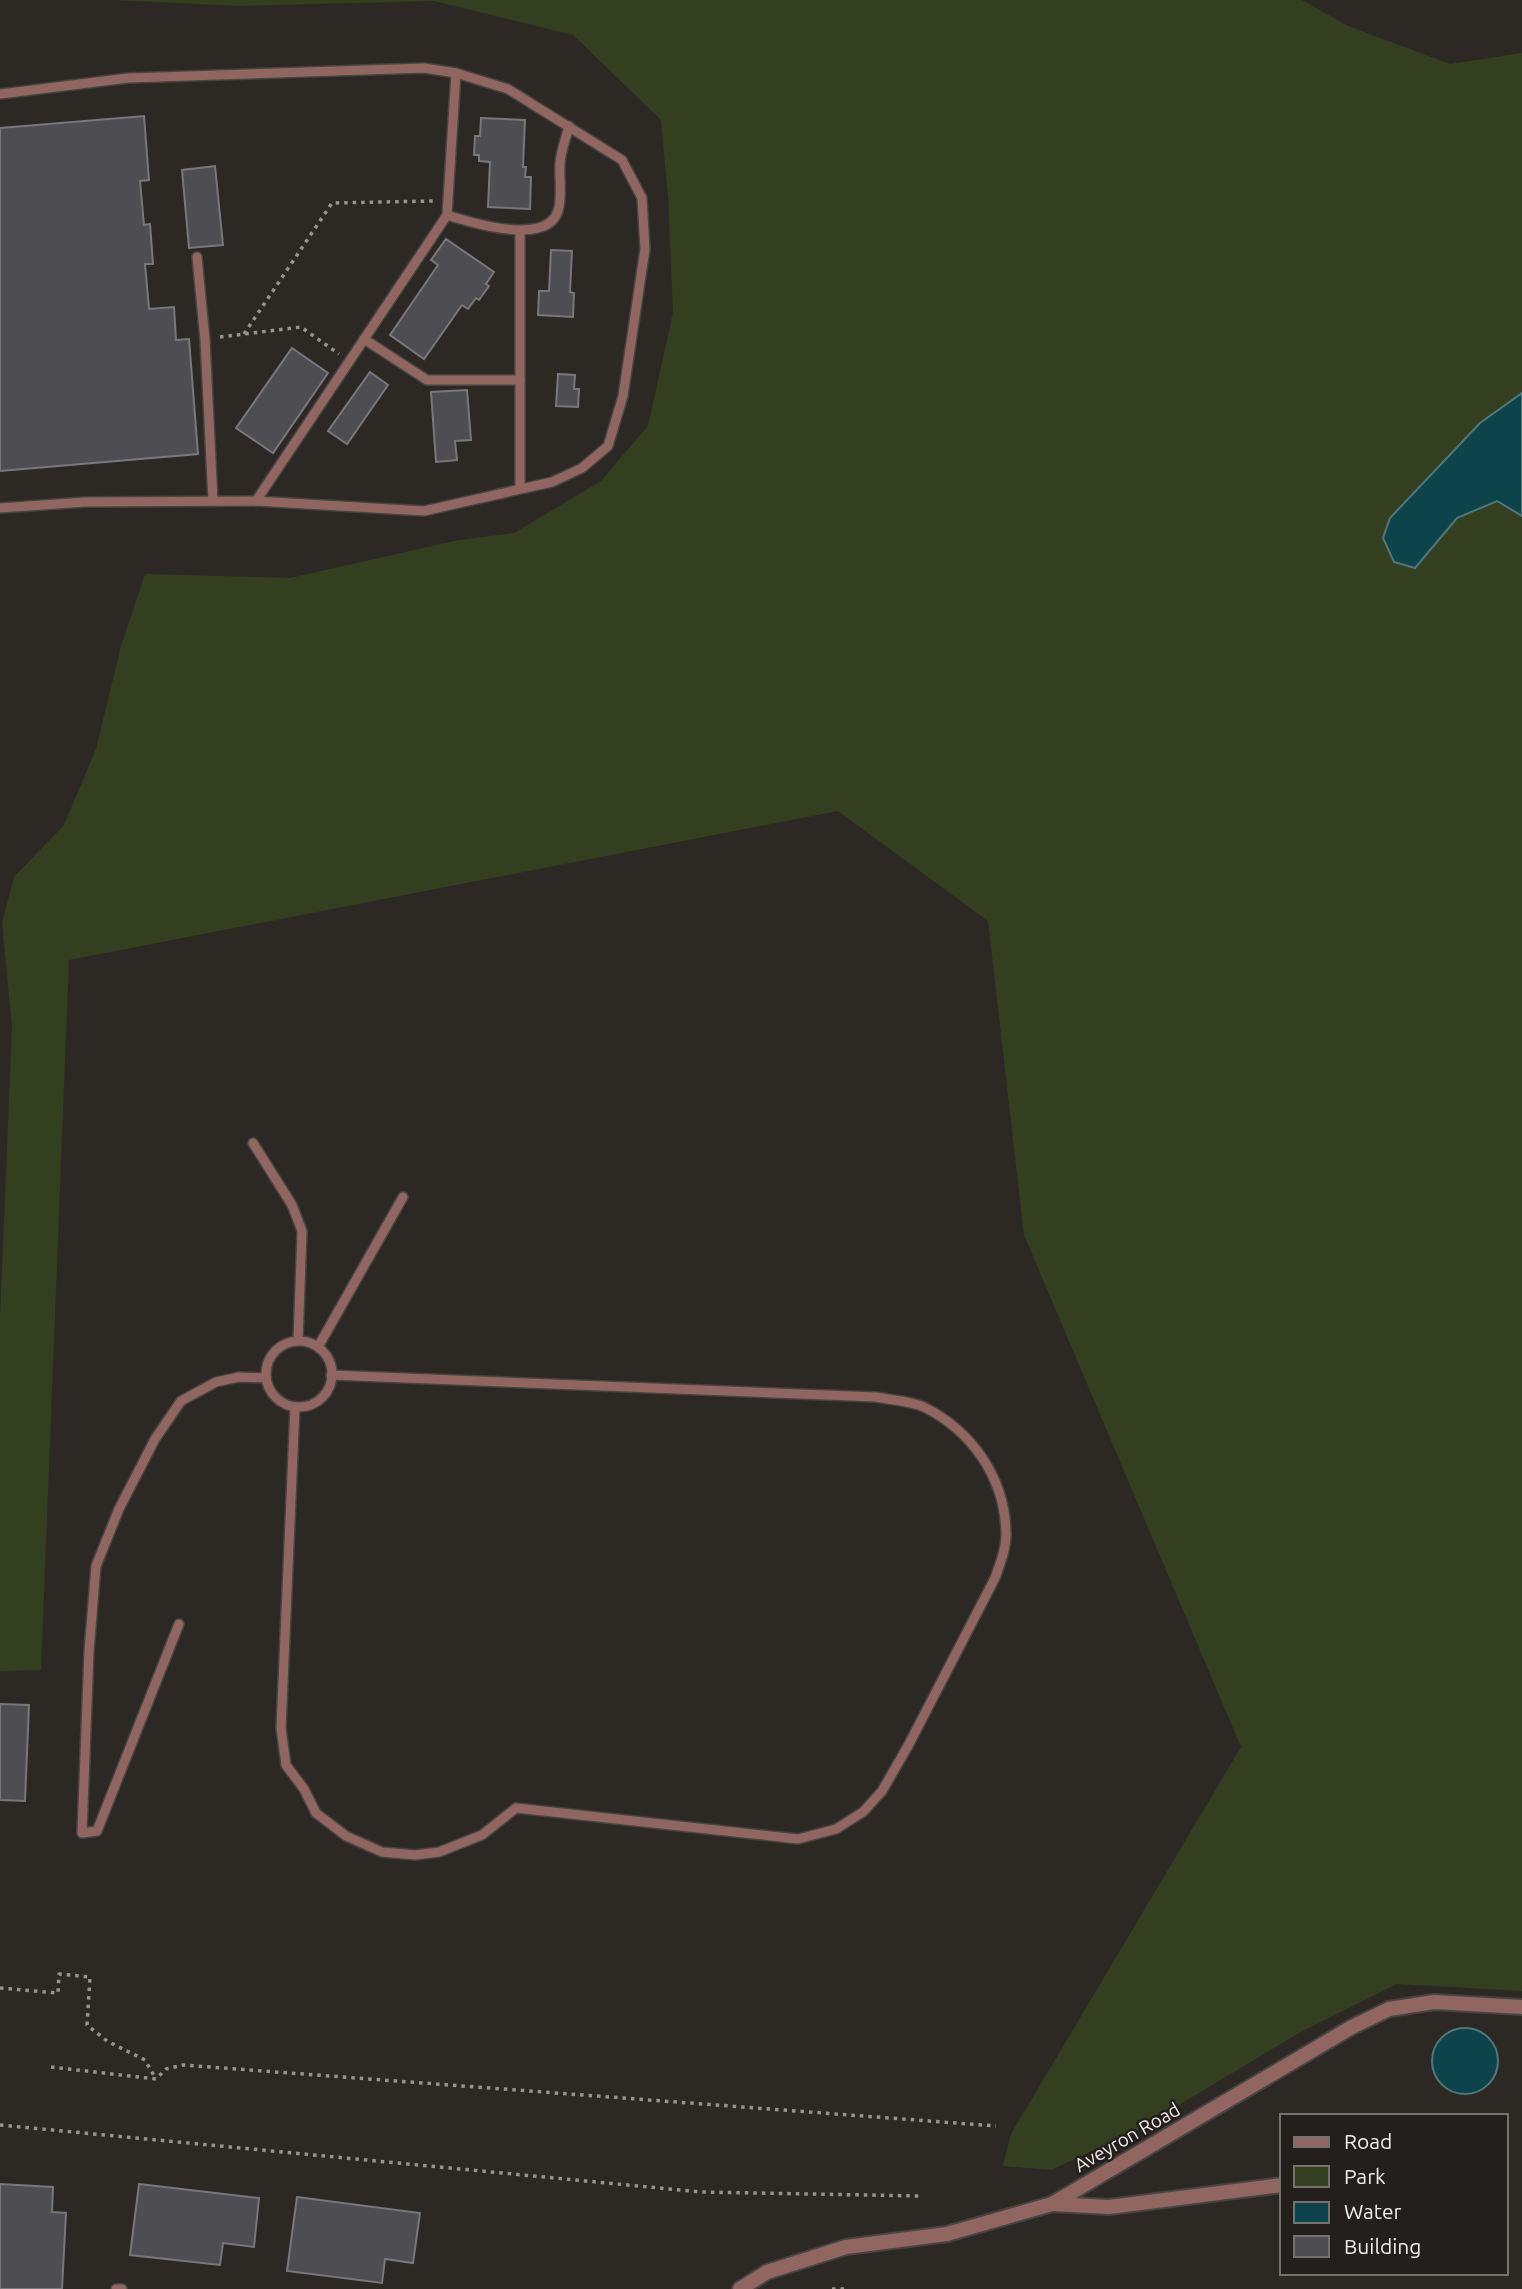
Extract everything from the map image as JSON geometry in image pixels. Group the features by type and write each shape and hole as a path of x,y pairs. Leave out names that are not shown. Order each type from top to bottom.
{"street":[{"name":"Aveyron Road","path":"740,2289 767,2272 846,2247 947,2234 1052,2204 1352,2027 1389,2009 1434,2002 1522,2007"},
{"path":"1052,2204 1109,2207 1280,2185"}],"lane":[{"path":"0,93 128,78 424,68 456,74 508,89 621,160 642,198 645,249 623,396 608,446 582,468 551,482 424,511 256,501 85,502 0,508"},
{"path":"256,501 447,215 456,74"},
{"path":"447,215 476,224 520,231 545,225 555,218 559,208 561,159 569,127"},
{"path":"520,231 520,488"},
{"path":"197,257 205,340 213,501"},
{"path":"364,339 427,380 520,380"},
{"path":"253,1143 292,1205 302,1231 298,1341"},
{"path":"318,1347 403,1197"},
{"path":"298,1341 318,1347 326,1355 331,1375 329,1386 316,1402 295,1407 284,1404 269,1389 266,1367 271,1357 287,1343 298,1341"},
{"path":"295,1407 281,1728 286,1765 304,1789 316,1813 346,1836 382,1852 415,1855 439,1852 482,1835 516,1808 798,1839 836,1829 863,1812 882,1790 908,1746 995,1578 1002,1557 1006,1532 993,1475 974,1444 953,1425 922,1406 876,1397 331,1375"},
{"path":"179,1624 97,1830 82,1833 89,1651 96,1566 114,1520 155,1439 181,1401 216,1382 239,1377 266,1378"},
{"path":"116,2289 122,2289"}],"path":[{"path":"244,334 332,203 433,200 447,215"},
{"path":"205,340 301,327 349,361"},
{"path":"0,1988 58,1993 59,1974 90,1977 87,2025 107,2041 145,2060 156,2079"},
{"path":"156,2079 166,2069 183,2065 996,2126"},
{"path":"51,2067 156,2079"},
{"path":"0,2125 701,2192 921,2196"},
{"path":"832,2289 845,2289"}],"green space":[{"path":"114,0 1302,0 1348,26 1450,64 1522,53 1522,393 1480,423 1390,518 1415,568 1457,518 1498,501 1522,516 1522,1991 1397,1984 1299,2033 1137,2130 1051,2170 1003,2166 1011,2134 1241,1747 1024,1235 988,921 838,811 69,960 41,1670 0,1671 0,1317 12,1027 2,923 14,877 64,825 96,749 121,646 145,574 290,578 459,540 514,533 601,481 648,426 673,312 668,197 661,120 573,35 434,1 239,6"}],"water":[{"path":"1522,393 1522,516 1497,501 1457,518 1415,568 1394,562 1383,538 1390,518 1480,423"},
{"path":"1465,2028 1478,2031 1488,2038 1495,2048 1498,2061 1495,2074 1488,2084 1478,2091 1465,2094 1452,2091 1442,2084 1435,2074 1432,2061 1435,2048 1442,2038 1452,2031"}],"building":[{"path":"144,116 149,180 140,181 144,225 150,224 153,264 145,264 149,309 174,307 176,340 189,339 198,454 0,471 0,128"},
{"path":"481,118 525,120 523,167 526,167 525,177 531,177 530,209 488,207 490,162 479,161 479,155 474,155 475,136 480,136"},
{"path":"215,166 223,245 189,248 182,170"},
{"path":"446,239 494,272 486,284 489,286 479,300 476,298 468,309 462,305 424,359 390,335 438,265 431,260"},
{"path":"551,250 572,251 570,292 574,293 573,317 538,315 539,291 549,291"},
{"path":"292,348 328,373 273,453 236,428"},
{"path":"370,372 388,385 347,444 328,431"},
{"path":"558,374 575,375 574,389 579,389 578,407 556,406"},
{"path":"467,390 471,440 455,441 457,460 436,462 431,392"},
{"path":"0,1704 29,1705 25,1801 0,1800"},
{"path":"0,2184 53,2187 52,2212 66,2213 62,2289 0,2289"},
{"path":"139,2184 259,2198 254,2247 223,2243 220,2265 130,2255"},
{"path":"297,2197 420,2213 413,2263 385,2259 382,2283 287,2271"}]}
